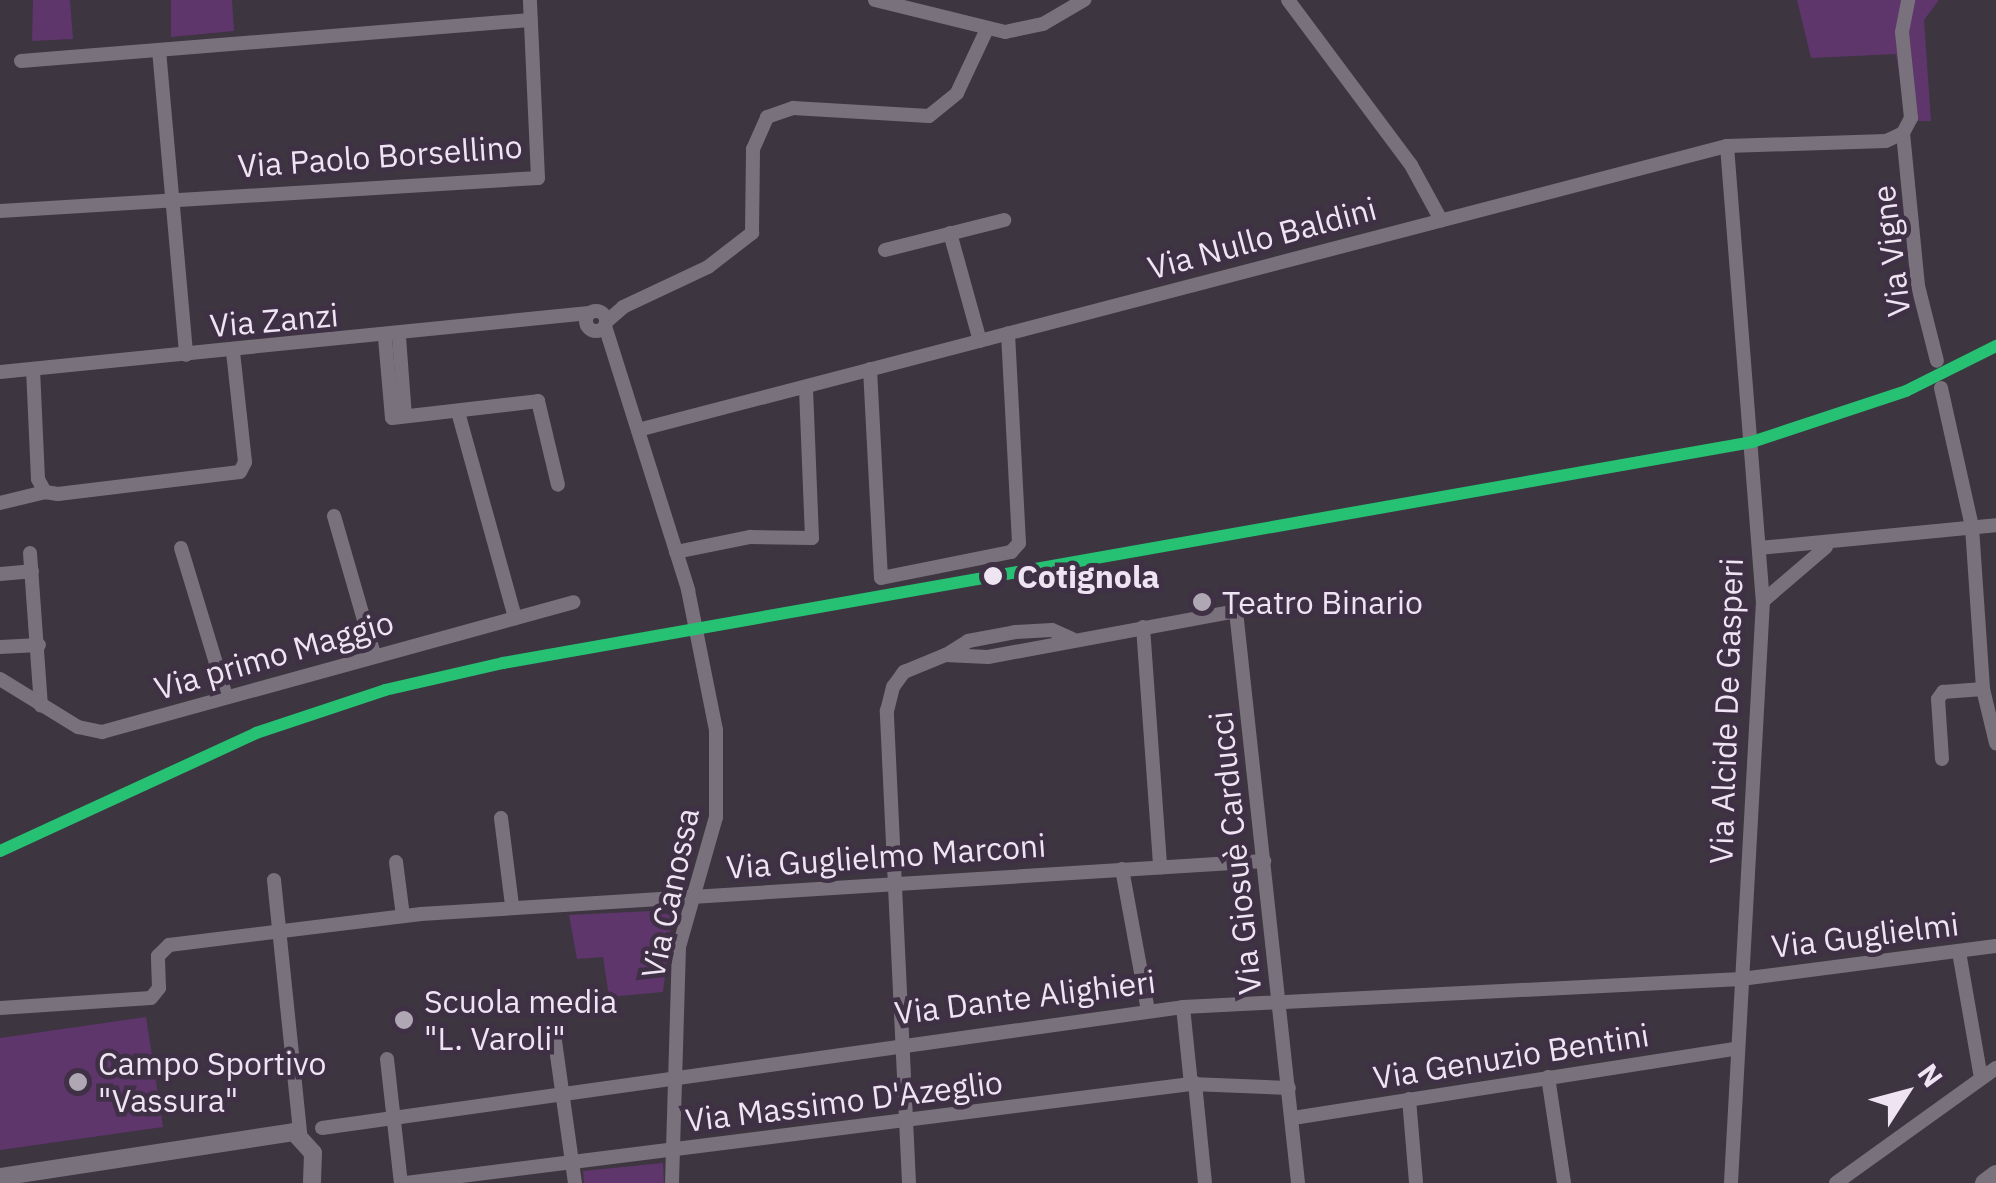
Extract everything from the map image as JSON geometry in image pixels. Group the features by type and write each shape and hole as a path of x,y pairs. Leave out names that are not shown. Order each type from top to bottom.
{"street":[{"name":"Via Paolo Borsellino","path":"172,196 538,178 530,0"},
{"path":"874,0 987,29 1020,31 1084,0"},
{"path":"1288,0 1411,165 1441,220"},
{"name":"Via Vigne","path":"1908,0 1902,32 1911,118 1904,134 1918,286 1937,361"},
{"path":"21,61 530,20"},
{"path":"596,321 708,267 752,233 754,149 767,117 793,108 930,116 957,93 987,29"},
{"path":"159,50 186,355"},
{"name":"Via Nullo Baldini","path":"638,430 1727,146 1886,141 1904,134"},
{"name":"Via Alcide De Gasperi","path":"1727,146 1762,601 1731,1183"},
{"path":"0,211 172,196"},
{"path":"885,250 1004,220"},
{"path":"950,233 980,341"},
{"name":"Via Zanzi","path":"0,372 392,337 552,317 596,321"},
{"name":"Via Canossa","path":"596,321 621,371 676,552 716,730 716,817 679,947 671,1078 672,1183"},
{"path":"870,369 881,578 1011,552 1019,542 1008,334"},
{"path":"392,337 399,417 538,401 558,485"},
{"path":"0,503 45,492 240,472 245,462 233,351"},
{"path":"32,369 38,480 45,492"},
{"path":"676,552 750,537 812,538 806,387"},
{"path":"1941,388 1972,527 1996,742"},
{"path":"458,412 515,618"},
{"path":"334,516 374,655"},
{"path":"1759,548 1830,545 1996,525"},
{"path":"1762,601 1779,580 1830,545"},
{"path":"182,548 226,696"},
{"path":"30,553 41,706"},
{"path":"0,574 32,571"},
{"name":"Via primo Maggio","path":"0,680 78,727 102,732 573,602"},
{"name":"Via Giosuè Carducci","path":"1143,627 1236,611 1298,1179"},
{"path":"909,1183 906,1044 887,711 904,672 968,641 1015,632 1052,630 1073,640 1143,627 1160,866"},
{"path":"0,646 39,645"},
{"path":"1942,759 1938,699 1943,692 1988,683"},
{"path":"501,818 512,905"},
{"name":"Via Guglielmo Marconi","path":"0,1008 152,998 159,988 158,956 165,946 403,916 512,905 1264,861"},
{"path":"396,862 403,916"},
{"path":"1122,868 1148,1011"},
{"path":"274,880 300,1133 313,1152 312,1183"},
{"name":"Via Guglielmi","path":"1741,979 1996,946"},
{"path":"1959,952 1981,1078"},
{"name":"Via Dante Alighieri","path":"322,1128 1183,1007 1279,998 1741,979"},
{"path":"1183,1007 1206,1183"},
{"path":"555,1040 575,1183"},
{"name":"Via Genuzio Bentini","path":"1293,1118 1738,1048"},
{"path":"387,1060 400,1183"},
{"path":"1836,1183 1996,1068"},
{"path":"1548,1077 1564,1183"},
{"name":"Via Massimo D'Azeglio","path":"400,1183 1193,1084 1289,1088"},
{"path":"1409,1099 1416,1183"},
{"path":"0,1177 300,1133"},
{"path":"1984,1183 1996,1174"},
{"path":"1279,1183 1298,1179"}],"shaded area":[{"path":"33,0 70,0 73,39 32,41"},
{"path":"171,0 232,0 234,31 171,37"},
{"path":"1797,0 1939,0 1924,20 1931,121 1906,121 1896,54 1811,58"},
{"path":"673,910 663,992 609,997 603,957 577,959 569,915"},
{"name":"Campo Sportivo \"Vassura\"","path":"146,1017 163,1127 0,1150 0,1038"},
{"path":"663,1163 664,1183 584,1183 583,1171"}],"transit line":[{"path":"0,851 256,733 385,690 503,663 1752,442 1906,391 1996,346"}],"place":[{"name":"Cotignola","path":"993,576"},
{"name":"Teatro Binario","path":"1202,602"},
{"name":"Scuola media \"L. Varoli\"","path":"404,1020"},
{"name":"Campo Sportivo \"Vassura\"","path":"78,1082"}]}
